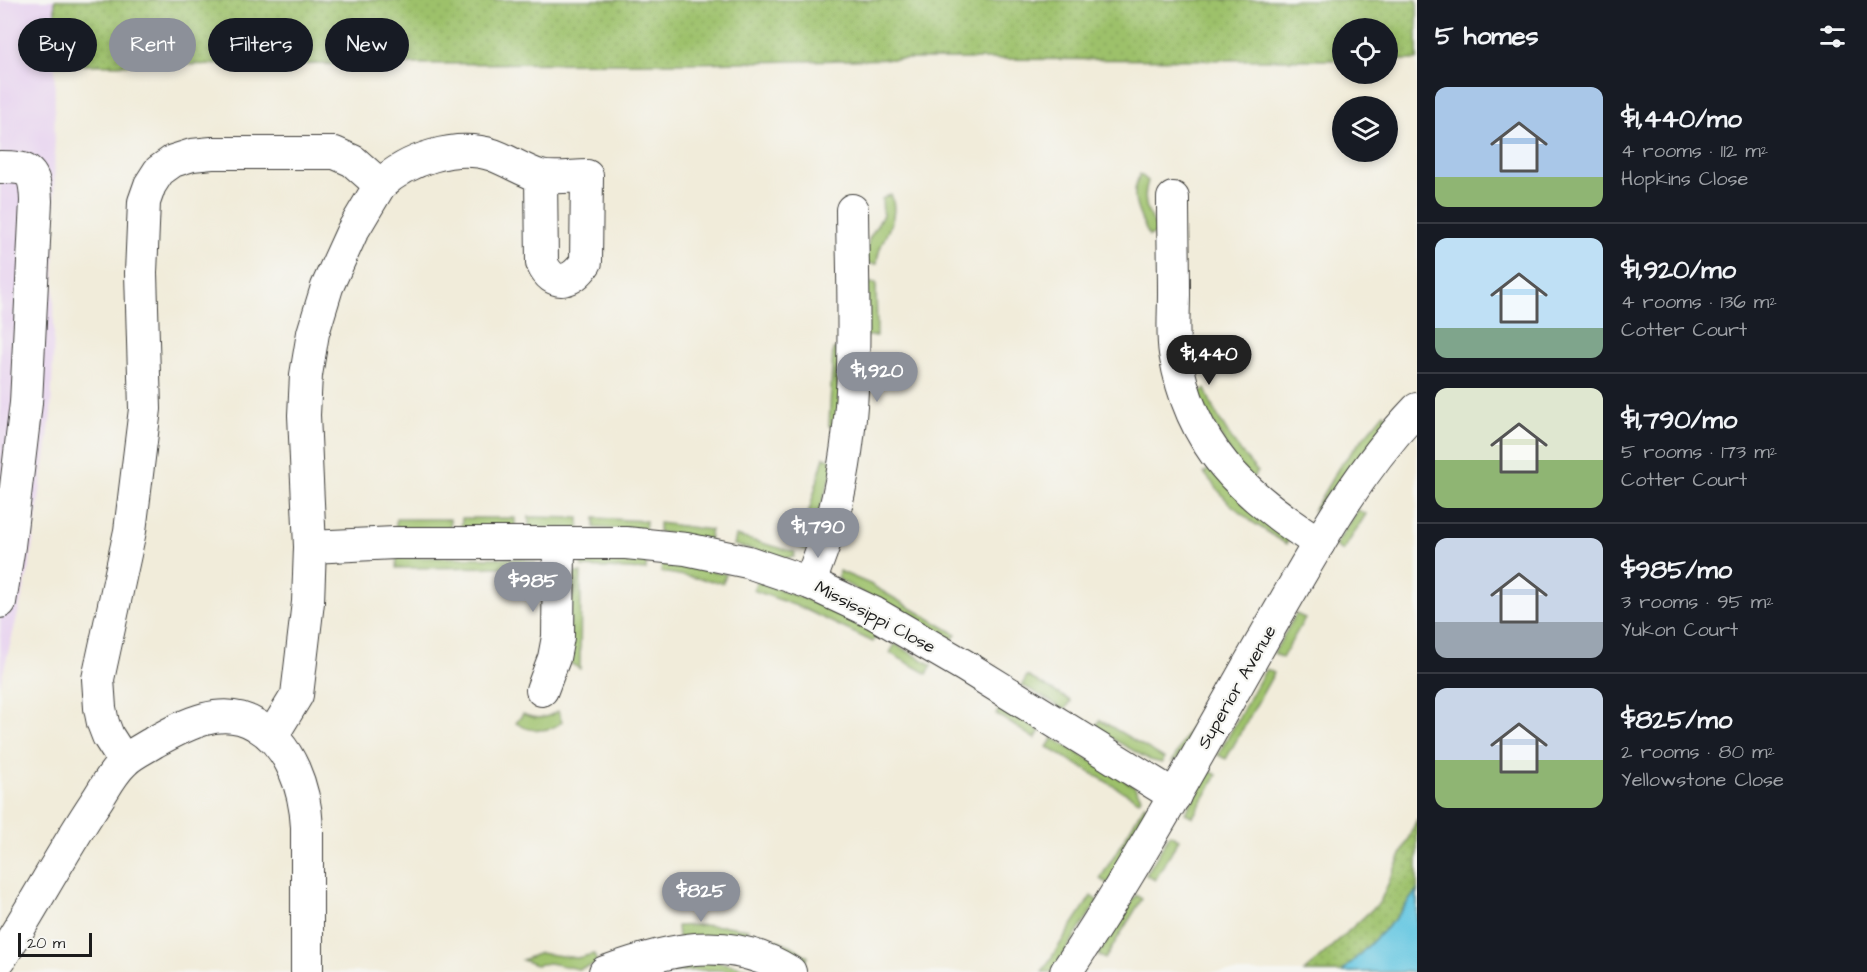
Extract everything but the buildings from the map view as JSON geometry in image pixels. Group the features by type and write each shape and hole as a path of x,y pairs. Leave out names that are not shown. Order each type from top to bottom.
{"street":[{"path":"272,736 297,695 308,602 310,547 304,415 306,375 313,333 327,287 352,232 380,185 399,168 413,162 441,154 468,151 491,154 541,176"},
{"path":"124,761 108,736 100,708 98,680 130,531 145,409 141,273 144,201 150,185 159,171 173,161 192,155 335,153 353,161 380,185"},
{"path":"0,167 23,168 30,172 36,194 26,403 0,602"},
{"path":"1173,198 1175,351 1181,382 1192,413 1204,438 1234,478 1253,496 1319,543"},
{"path":"810,583 835,512 852,409 854,372 852,210"},
{"name":"Superior Avenue","path":"1066,972 1110,905 1175,796 1319,543 1368,466 1417,409"},
{"name":"Mississippi Close","path":"310,547 395,543 626,543 686,549 748,562 810,583 874,614 929,645 1175,796"},
{"path":"542,690 554,658 558,637 559,543"},
{"path":"0,959 73,836 124,761 198,720 232,717 255,724 272,736 293,769 301,788 306,810 307,972"},
{"path":"605,972 663,953 702,947 731,949 750,954 790,972"}],"shaded area":[{"path":"0,0 55,0 55,18 18,18 18,72 55,72 54,332 51,415 29,569 0,685"}],"green space":[{"path":"55,0 1417,0 1417,60 1398,60 1398,18 1332,18 1332,60 900,59 689,63 409,64 409,18 325,18 325,64 313,64 313,18 208,18 208,65 196,65 196,18 109,18 109,65 97,65 97,18 55,18"},
{"path":"1140,174 1148,181 1145,195 1147,208 1159,232 1149,236 1136,206 1135,191"},
{"path":"891,194 894,213 878,254 877,264 864,263 869,239 883,215 882,199"},
{"path":"864,283 876,283 877,336 865,336"},
{"path":"833,349 844,350 840,429 829,426"},
{"path":"1205,389 1228,433 1258,472 1252,478 1235,461 1197,394"},
{"path":"1384,413 1391,419 1325,506 1313,511 1339,467"},
{"path":"824,457 836,461 806,550 799,547"},
{"path":"1211,468 1291,537 1286,544 1252,522 1228,502 1204,473"},
{"path":"1358,510 1366,514 1343,551 1335,546"},
{"path":"529,517 579,518 579,529 529,528"},
{"path":"462,518 515,518 515,529 461,529"},
{"path":"595,518 646,521 645,531 595,528"},
{"path":"396,519 450,519 450,529 396,529"},
{"path":"659,523 711,530 709,540 659,532"},
{"path":"736,536 795,552 794,557 785,558 734,545"},
{"path":"397,557 521,558 535,562 536,567 396,568"},
{"path":"597,558 647,560 646,570 582,567 581,562"},
{"path":"662,562 726,574 723,583 661,572"},
{"path":"839,571 870,584 956,634 951,642 841,581 838,577"},
{"path":"574,573 581,573 580,669 570,663 569,594"},
{"path":"757,581 806,599 878,634 873,642 802,608 753,590"},
{"path":"1296,614 1305,618 1282,658 1274,653"},
{"path":"895,644 932,665 927,674 890,653"},
{"path":"1266,669 1274,673 1226,759 1218,755"},
{"path":"1027,676 1071,701 1065,710 1022,685"},
{"path":"1217,679 1225,684 1177,760 1172,762"},
{"path":"1001,706 1040,731 1035,739 996,714"},
{"path":"558,711 562,722 545,730 533,730 516,723 523,714 541,718"},
{"path":"1100,720 1164,758 1162,763 1150,760 1095,729"},
{"path":"1053,738 1134,786 1141,797 1139,801 1047,747"},
{"path":"1210,771 1217,775 1193,817 1185,813"},
{"path":"1145,804 1147,814 1109,884 1100,879"},
{"path":"1417,819 1417,972 1304,972 1380,902"},
{"path":"1170,834 1179,839 1155,880 1146,875"},
{"path":"1136,895 1142,899 1105,959 1098,955"},
{"path":"1091,896 1098,901 1052,972 1042,972"},
{"path":"696,925 748,929 745,940 678,938 677,926"},
{"path":"760,933 792,946 808,957 801,966 757,942"},
{"path":"540,953 577,958 594,954 598,964 578,969 549,963 536,965 522,960"},
{"path":"697,958 768,972 711,970 651,972"}],"water":[{"path":"1417,890 1417,972 1342,972 1396,918"}]}
